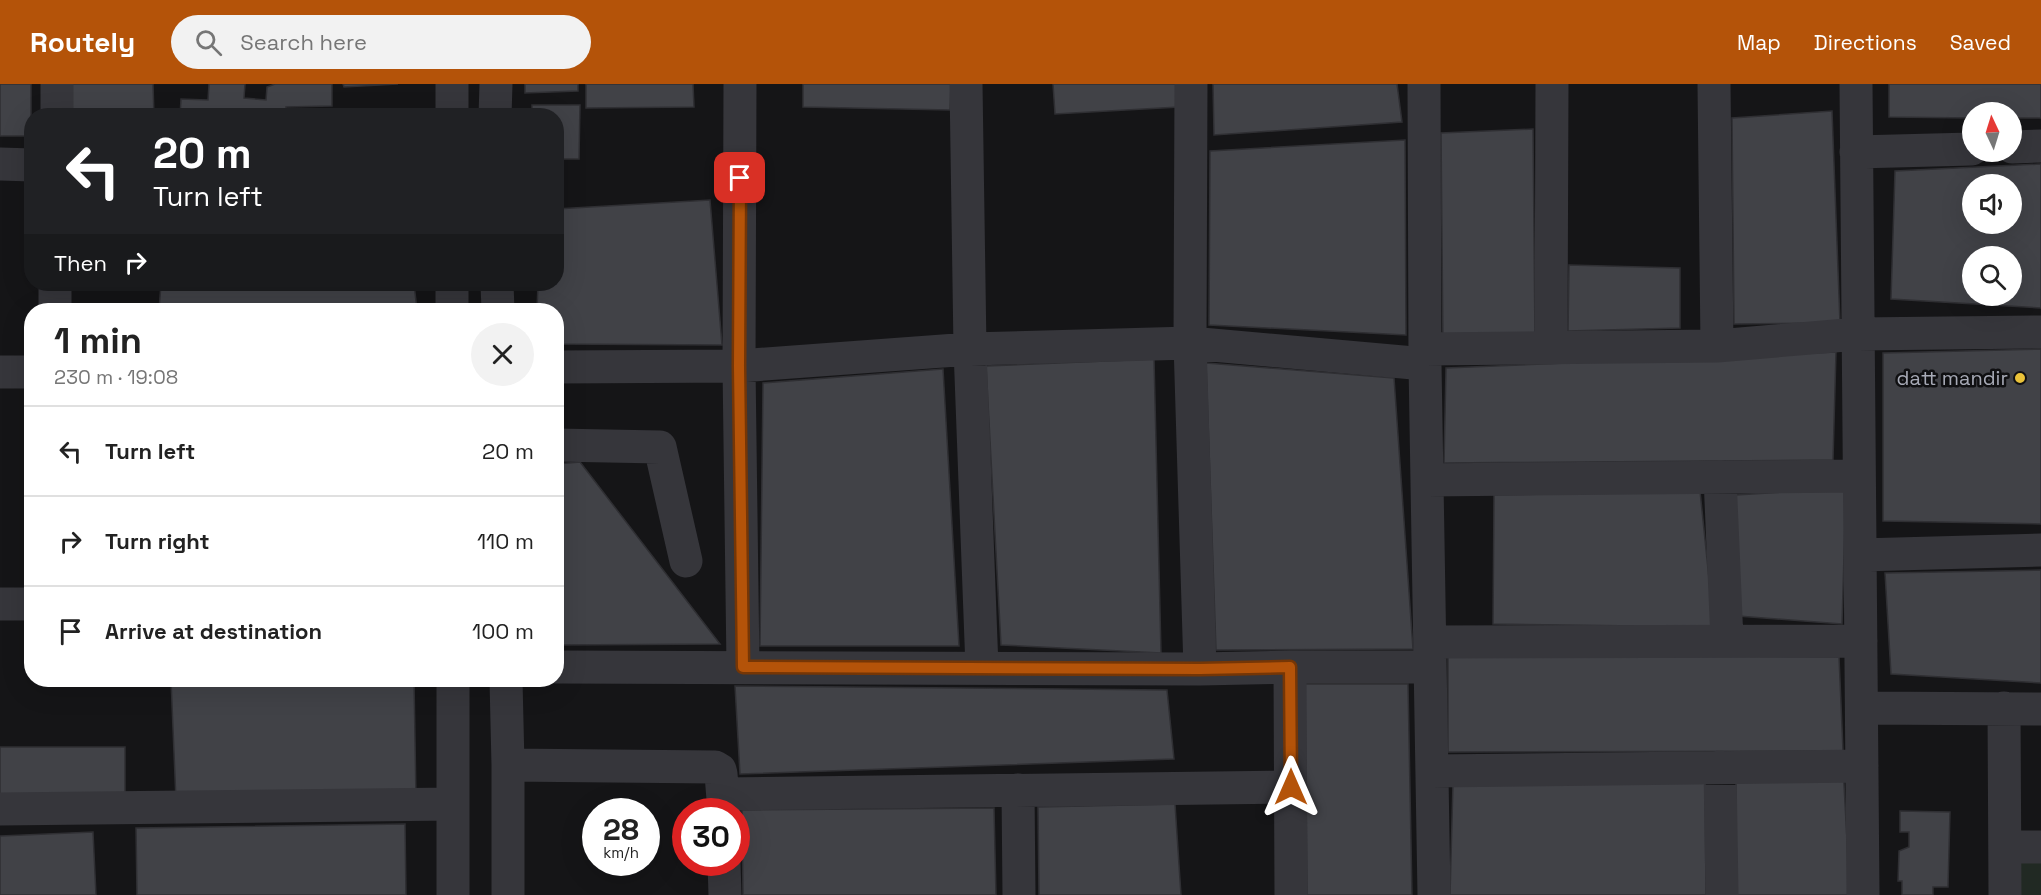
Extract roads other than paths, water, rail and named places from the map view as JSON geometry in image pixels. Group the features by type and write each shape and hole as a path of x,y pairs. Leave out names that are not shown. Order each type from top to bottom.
{"street":[{"path":"57,84 57,108"},
{"path":"452,84 452,108"},
{"path":"495,108 496,84"},
{"path":"740,84 739,366 743,667"},
{"path":"966,84 970,349 982,668"},
{"path":"1191,84 1190,343 1200,669"},
{"path":"1424,84 1425,357 1434,895"},
{"path":"1551,348 1552,84"},
{"path":"1714,84 1717,346"},
{"path":"1856,84 1863,895"},
{"path":"2022,147 2041,146"},
{"path":"1856,152 1962,148"},
{"path":"0,164 24,165"},
{"path":"564,367 739,366 970,349 1190,343 1425,357 1551,348 1717,346 1858,334 2041,332"},
{"path":"0,372 24,372"},
{"path":"564,445 660,447 686,561"},
{"path":"1427,480 1859,476"},
{"path":"1720,477 1727,641"},
{"path":"1860,555 2041,550"},
{"path":"0,604 24,604"},
{"path":"564,667 1200,669 1290,667 1430,654 1727,641 1861,641"},
{"path":"1290,667 1291,895"},
{"path":"453,687 453,895"},
{"path":"506,687 508,895"},
{"path":"1862,708 2041,709"},
{"path":"2004,708 2005,895"},
{"path":"508,765 715,767 720,770 723,798"},
{"path":"1432,771 1862,766"},
{"path":"1720,767 1722,895"},
{"path":"750,802 1018,790 1291,787"},
{"path":"1018,790 1019,895"},
{"path":"0,809 453,804"},
{"path":"2005,847 2041,847"},
{"path":"724,876 725,895"}],"place":[{"name":"datt mandir","path":"2020,378"}]}
